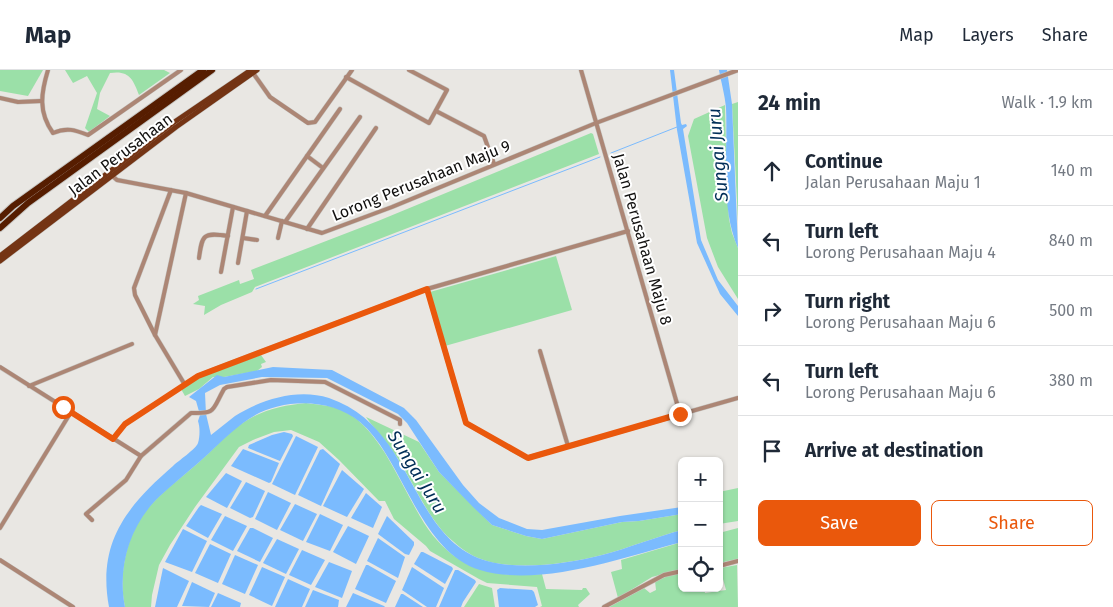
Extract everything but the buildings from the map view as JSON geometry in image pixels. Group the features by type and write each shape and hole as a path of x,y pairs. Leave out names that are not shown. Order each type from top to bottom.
{"highway":[{"path":"0,218 13,206 203,70"},
{"path":"0,228 36,198 212,70"}],"main road":[{"name":"Jalan Perusahaan","path":"0,261 173,123 254,71"},
{"name":"Jalan Perusahaan","path":"0,256 110,174 254,71"}],"street":[{"path":"48,70 41,101 47,125 53,133 70,128 88,135 181,70"},
{"path":"254,71 270,97 308,123 315,122 352,70"},
{"path":"346,77 429,123 447,90 409,70"},
{"name":"Jalan Perusahaan Maju 8","path":"581,70 680,414"},
{"name":"Lorong Perusahaan Maju 9","path":"110,174 116,180 186,193 322,233 392,207 596,123 738,70"},
{"path":"0,98 18,102 41,101"},
{"path":"265,216 340,109"},
{"path":"436,111 484,136 494,164"},
{"path":"278,238 284,222 360,117"},
{"path":"307,229 376,128"},
{"path":"307,156 324,168"},
{"path":"171,190 134,288 155,335 185,385"},
{"path":"155,335 186,193"},
{"path":"0,212 13,206"},
{"path":"221,272 232,207"},
{"path":"238,263 247,211"},
{"path":"113,439 125,424 198,376 215,369 427,289 628,232"},
{"path":"199,258 202,238 206,235 214,234 228,236"},
{"path":"243,238 257,240"},
{"path":"427,289 466,423 528,458 738,398"},
{"path":"29,386 132,344"},
{"path":"540,351 568,446"},
{"path":"0,368 141,456"},
{"path":"92,520 86,514 126,480 141,456 191,413 206,414 211,412 227,387 271,380 325,382 400,420 400,424"},
{"path":"0,528 71,412"},
{"path":"0,560 73,607"},
{"path":"723,565 738,561"},
{"path":"604,607 658,577 678,572"}],"green space":[{"path":"0,70 43,70 28,96 0,91"},
{"path":"65,70 164,70 170,73 139,95 135,84 126,74 110,73 100,93 97,109 110,116 89,132 85,128 97,93 87,76 73,83"},
{"path":"738,102 738,221 732,104"},
{"path":"725,105 727,192 729,219 738,248 738,299 718,267 707,238 688,136 694,119"},
{"path":"591,133 593,134 599,154 255,287 252,292 221,305 204,315 205,306 193,304 199,300 198,296 239,280 240,284 254,279 251,270 378,221"},
{"path":"556,256 572,310 445,346 430,292"},
{"path":"261,355 266,362 261,364 262,367 257,371 213,377 199,389 185,396 181,389 201,377"},
{"path":"306,403 337,408 352,416 363,425 385,453 424,523 448,551 461,560 490,572 524,575 542,574 546,589 582,590 586,588 590,594 578,605 579,607 540,607 542,606 537,587 487,583 479,579 430,551 394,519 385,501 379,501 319,442 291,430 274,432 239,447 195,507 159,565 151,607 125,607 123,575 126,553 138,522 150,505 244,422 258,414 274,409"},
{"path":"366,417 419,442 439,472 492,525 542,539 622,522 678,515 678,531 602,555 556,564 523,566 491,562 469,554 447,536 426,509 394,453"},
{"path":"738,488 738,521 723,523 723,491"},
{"path":"738,528 738,559 723,562 723,532"},
{"path":"678,543 678,570 652,577 618,598 611,572 622,569 621,560"},
{"path":"737,565 738,607 609,607 644,588 650,593 656,590 655,581 673,574 678,573 678,592 723,592 726,590 723,579 723,567"},
{"path":"479,584 492,588 495,607 464,607"}],"water":[{"path":"670,70 674,70 681,123 687,126 683,129 701,240 718,280 738,306 738,316 720,294 697,243 677,130"},
{"name":"Sungai Juru","path":"719,70 727,70 732,104 738,248 732,232 727,197 726,108"},
{"path":"273,367 332,370 404,408 416,420 463,485 479,503 499,518 527,529 542,530 678,508 678,515 622,522 542,539 526,536 492,525 473,507 439,472 407,423 398,414 327,378 262,377 220,385 205,393 206,414 211,435 235,416 268,400 280,397 305,394 317,395 329,398 356,412 378,431 394,453 437,525 455,544 478,558 507,565 556,564 602,555 678,531 678,543 608,562 555,573 504,575 480,570 467,565 455,557 426,525 386,453 374,436 360,422 333,408 302,403 270,409 243,423 150,507 141,520 128,547 123,577 125,607 109,607 106,584 107,563 119,527 129,511 142,496 198,443 200,432 198,421 200,415 196,401 189,397 217,375 224,377"},
{"path":"284,432 293,436 280,461 248,448 249,445"},
{"path":"296,436 318,447 295,495 272,484"},
{"path":"243,449 279,463 271,482 269,483 231,466"},
{"path":"323,449 340,464 321,506 298,495 320,450"},
{"path":"342,470 364,489 347,517 323,506"},
{"path":"226,473 242,481 227,508 206,497"},
{"path":"246,482 265,491 253,517 250,518 230,508"},
{"path":"268,492 291,503 277,530 255,519"},
{"path":"366,493 382,507 373,528 351,518"},
{"path":"295,504 317,514 303,541 280,530"},
{"path":"201,505 222,514 208,538 186,526"},
{"path":"320,514 343,525 330,551 306,542"},
{"path":"225,516 247,526 233,551 211,540"},
{"path":"387,516 414,542 409,555 378,534"},
{"path":"348,526 369,536 356,564 333,552"},
{"path":"250,528 273,538 260,562 237,551"},
{"path":"183,529 207,541 192,572 165,562"},
{"path":"378,538 405,557 398,578 367,561"},
{"path":"277,539 299,549 286,574 263,563"},
{"path":"210,544 231,554 218,583 195,573"},
{"path":"302,550 325,560 311,585 289,575"},
{"path":"421,552 452,567 453,569 445,584 414,564"},
{"path":"235,555 258,565 245,594 222,584"},
{"path":"329,562 352,571 342,598 315,587"},
{"path":"366,565 396,581 386,603 355,589"},
{"path":"262,567 285,577 272,606 249,595"},
{"path":"412,567 444,588 436,607 427,607 402,590"},
{"path":"163,568 189,581 177,607 155,607"},
{"path":"455,570 476,582 461,607 439,607"},
{"path":"288,579 310,589 302,607 275,607"},
{"path":"192,582 215,593 209,607 182,606"},
{"path":"500,588 532,590 538,605 535,607 499,607 497,590"},
{"path":"313,590 339,600 338,607 305,607"},
{"path":"218,593 241,603 240,607 211,607"},
{"path":"353,593 384,606 385,607 346,607"},
{"path":"401,594 403,594 423,607 395,607"}],"waterway":[{"path":"611,153 677,127"},
{"path":"256,289 600,157"}],"route":[{"path":"63,407 113,439 125,424 198,376 427,289 466,423 528,458 680,414"}]}
